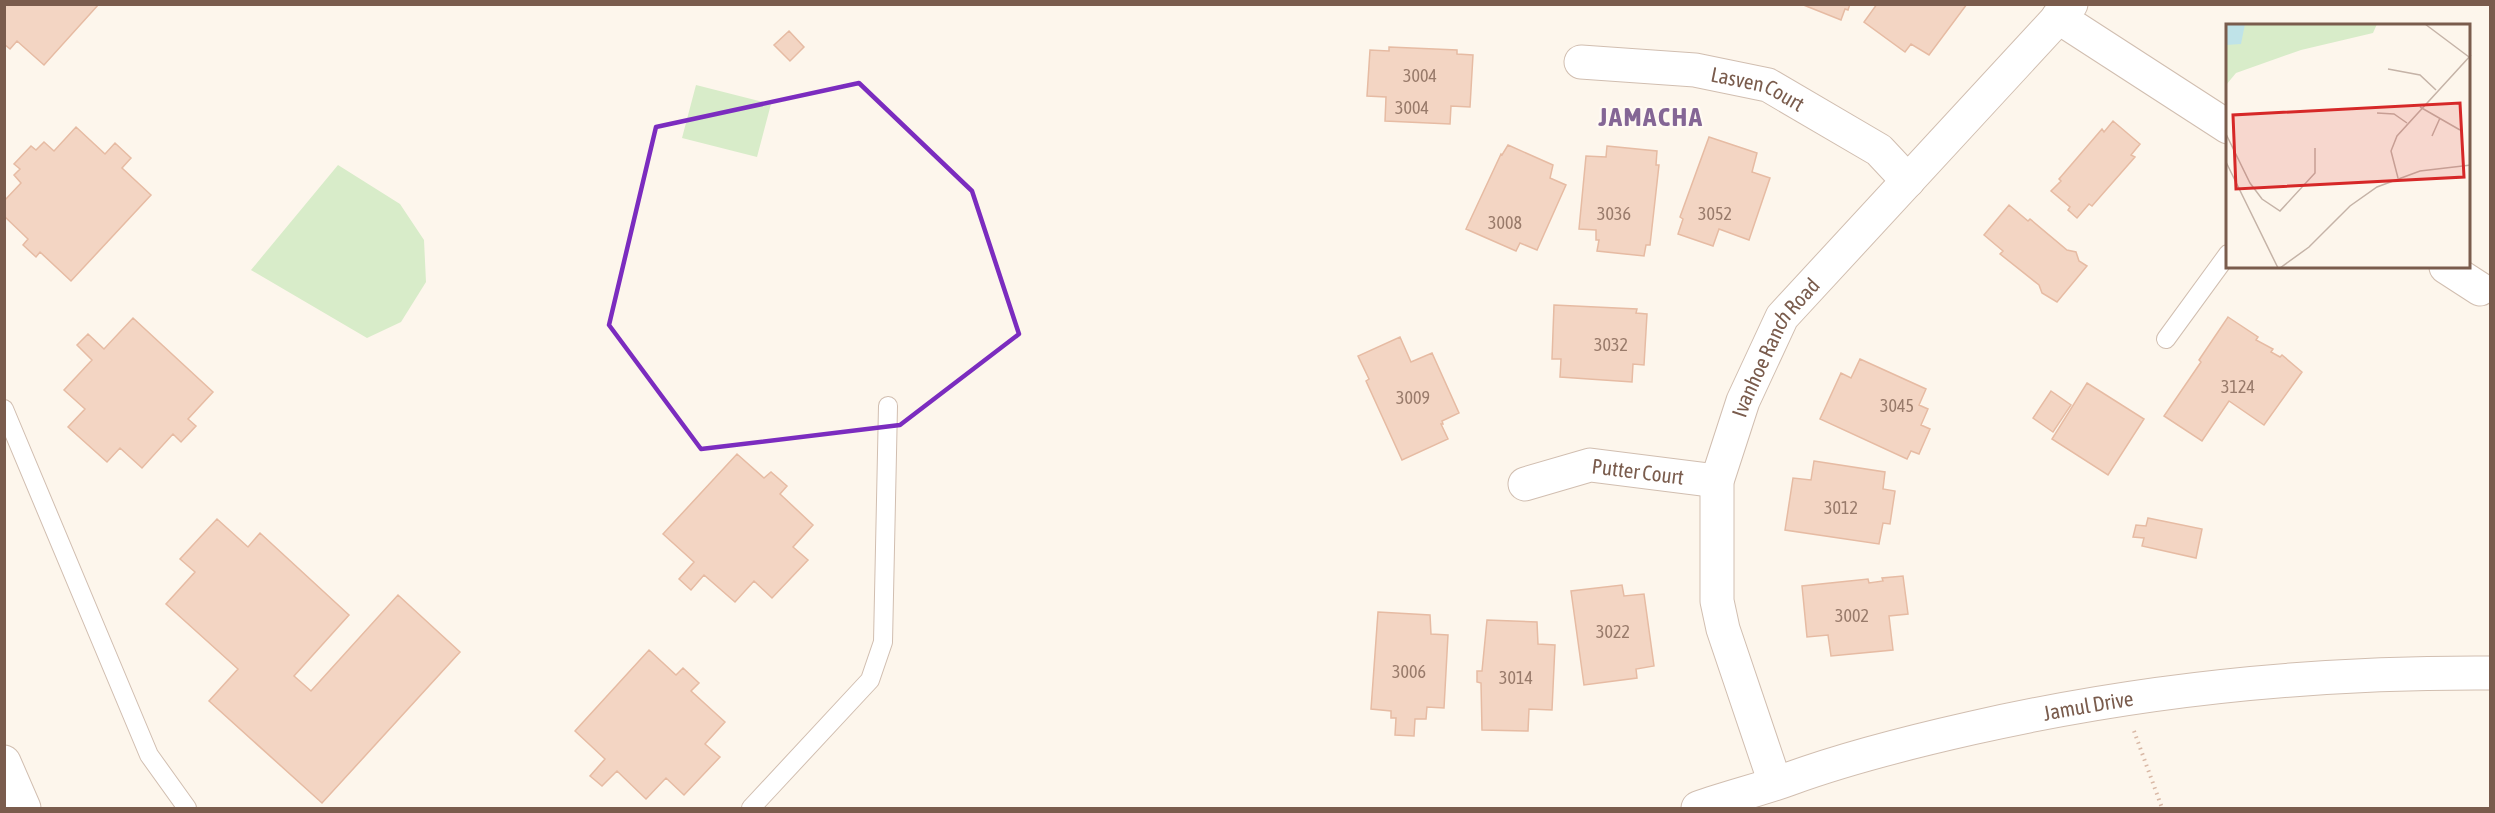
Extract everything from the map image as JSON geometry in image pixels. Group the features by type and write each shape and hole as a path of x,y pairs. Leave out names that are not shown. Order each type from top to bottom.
{"street":[{"path":"2065,11 2226,126"},
{"name":"Ivanhoe Ranch Road","path":"1775,783 1723,629 1717,601 1717,481 1743,401 1782,317 2065,11"},
{"name":"Lasven Court","path":"1581,62 1695,70 1767,85 1879,150 1908,181"},
{"path":"2448,268 2480,289"},
{"name":"Putter Court","path":"1525,484 1590,465 1717,481"},
{"name":"Jamul Drive","path":"1698,808 1809,771 1912,741 2017,718 2123,699 2221,686 2319,677 2490,673"},
{"path":"4,762 24,808"}],"lane":[{"path":"2166,339 2226,260"},
{"path":"751,808 870,680 883,642 888,406"},
{"path":"4,409 149,755 187,808"}],"path":[{"path":"2123,699 2162,808"}],"highlighted area":[{"path":"859,83 972,191 1019,334 900,425 701,449 609,325 656,127"}],"green space":[{"path":"696,85 771,104 757,157 682,138"},
{"path":"338,165 400,204 424,240 426,282 401,322 367,338 251,270"}],"building":[{"path":"4,4 99,4 44,65 17,41 10,49 4,44"},
{"path":"1801,4 1850,4 1848,10 1845,9 1841,20"},
{"path":"1877,4 1967,4 1929,55 1911,44 1905,52 1864,22"},
{"path":"789,31 804,47 790,61 774,45"},
{"path":"1389,47 1457,50 1457,54 1473,55 1470,107 1451,106 1450,124 1385,121 1386,97 1367,96 1370,50 1389,51"},
{"path":"2113,121 2140,144 2131,155 2135,157 2092,206 2089,204 2077,218 2068,210 2070,207 2051,191 2102,129 2104,132"},
{"path":"76,127 105,154 115,143 131,158 122,168 151,195 71,281 40,252 36,257 23,245 28,239 4,216 4,201 21,183 14,175 20,169 14,164 31,146 36,150 44,142 54,151"},
{"path":"1709,137 1757,153 1752,172 1770,178 1749,240 1719,229 1713,246 1678,234 1683,219 1680,217"},
{"path":"1508,145 1553,165 1550,178 1566,185 1537,250 1520,243 1516,251 1466,229 1501,154"},
{"path":"1607,146 1657,151 1656,165 1659,165 1650,245 1646,245 1644,256 1597,251 1599,240 1596,240 1596,230 1579,229 1586,156 1606,157"},
{"path":"2009,205 2028,221 2030,219 2067,250 2076,252 2079,261 2087,266 2057,302 2042,293 2039,285 2000,254 2003,251 1984,235"},
{"path":"1554,305 1637,309 1636,313 1647,314 1644,365 1633,364 1632,382 1560,377 1561,359 1552,359"},
{"path":"2228,317 2258,337 2256,340 2273,349 2271,352 2280,357 2282,355 2302,372 2264,425 2229,401 2202,441 2164,416"},
{"path":"133,318 213,392 188,419 196,426 181,442 173,434 142,468 120,448 107,462 68,427 85,409 64,390 92,360 77,345 88,334 104,349"},
{"path":"1400,337 1411,362 1432,353 1459,413 1442,421 1443,424 1441,424 1448,439 1402,460 1366,381 1369,379 1358,356"},
{"path":"1860,359 1926,389 1919,405 1928,409 1921,425 1930,429 1919,454 1911,451 1907,459 1820,419 1841,373 1851,378"},
{"path":"2087,383 2144,419 2108,475 2052,439"},
{"path":"2051,391 2071,405 2053,432 2033,418"},
{"path":"737,454 764,478 771,472 787,486 780,494 813,525 793,547 808,560 772,598 754,581 735,602 704,575 691,590 679,579 694,562 663,534"},
{"path":"1814,461 1885,472 1883,489 1895,491 1890,524 1883,523 1879,544 1785,530 1793,478 1811,480"},
{"path":"2148,518 2202,529 2196,558 2142,546 2144,538 2133,537 2136,525 2146,526"},
{"path":"217,519 248,547 260,533 349,615 294,676 311,691 398,595 460,652 322,803 209,701 238,669 166,604 195,572 180,559"},
{"path":"1903,576 1908,614 1889,616 1893,650 1831,656 1828,635 1807,637 1802,586 1868,579 1869,583 1883,581 1882,578"},
{"path":"1622,585 1624,596 1644,594 1654,666 1636,669 1637,678 1584,685 1571,591"},
{"path":"1378,612 1430,615 1431,634 1448,635 1444,708 1427,707 1426,719 1415,719 1414,736 1395,735 1396,718 1391,718 1391,711 1371,709"},
{"path":"1487,620 1537,622 1538,644 1555,645 1552,710 1529,709 1528,731 1482,730 1481,683 1477,682 1477,671 1482,671"},
{"path":"649,650 676,675 683,668 699,683 691,691 725,722 705,744 720,757 684,795 666,778 646,799 617,771 602,786 590,776 605,759 575,731"}],"district":[{"name":"JAMACHA","path":"1651,116"}]}
